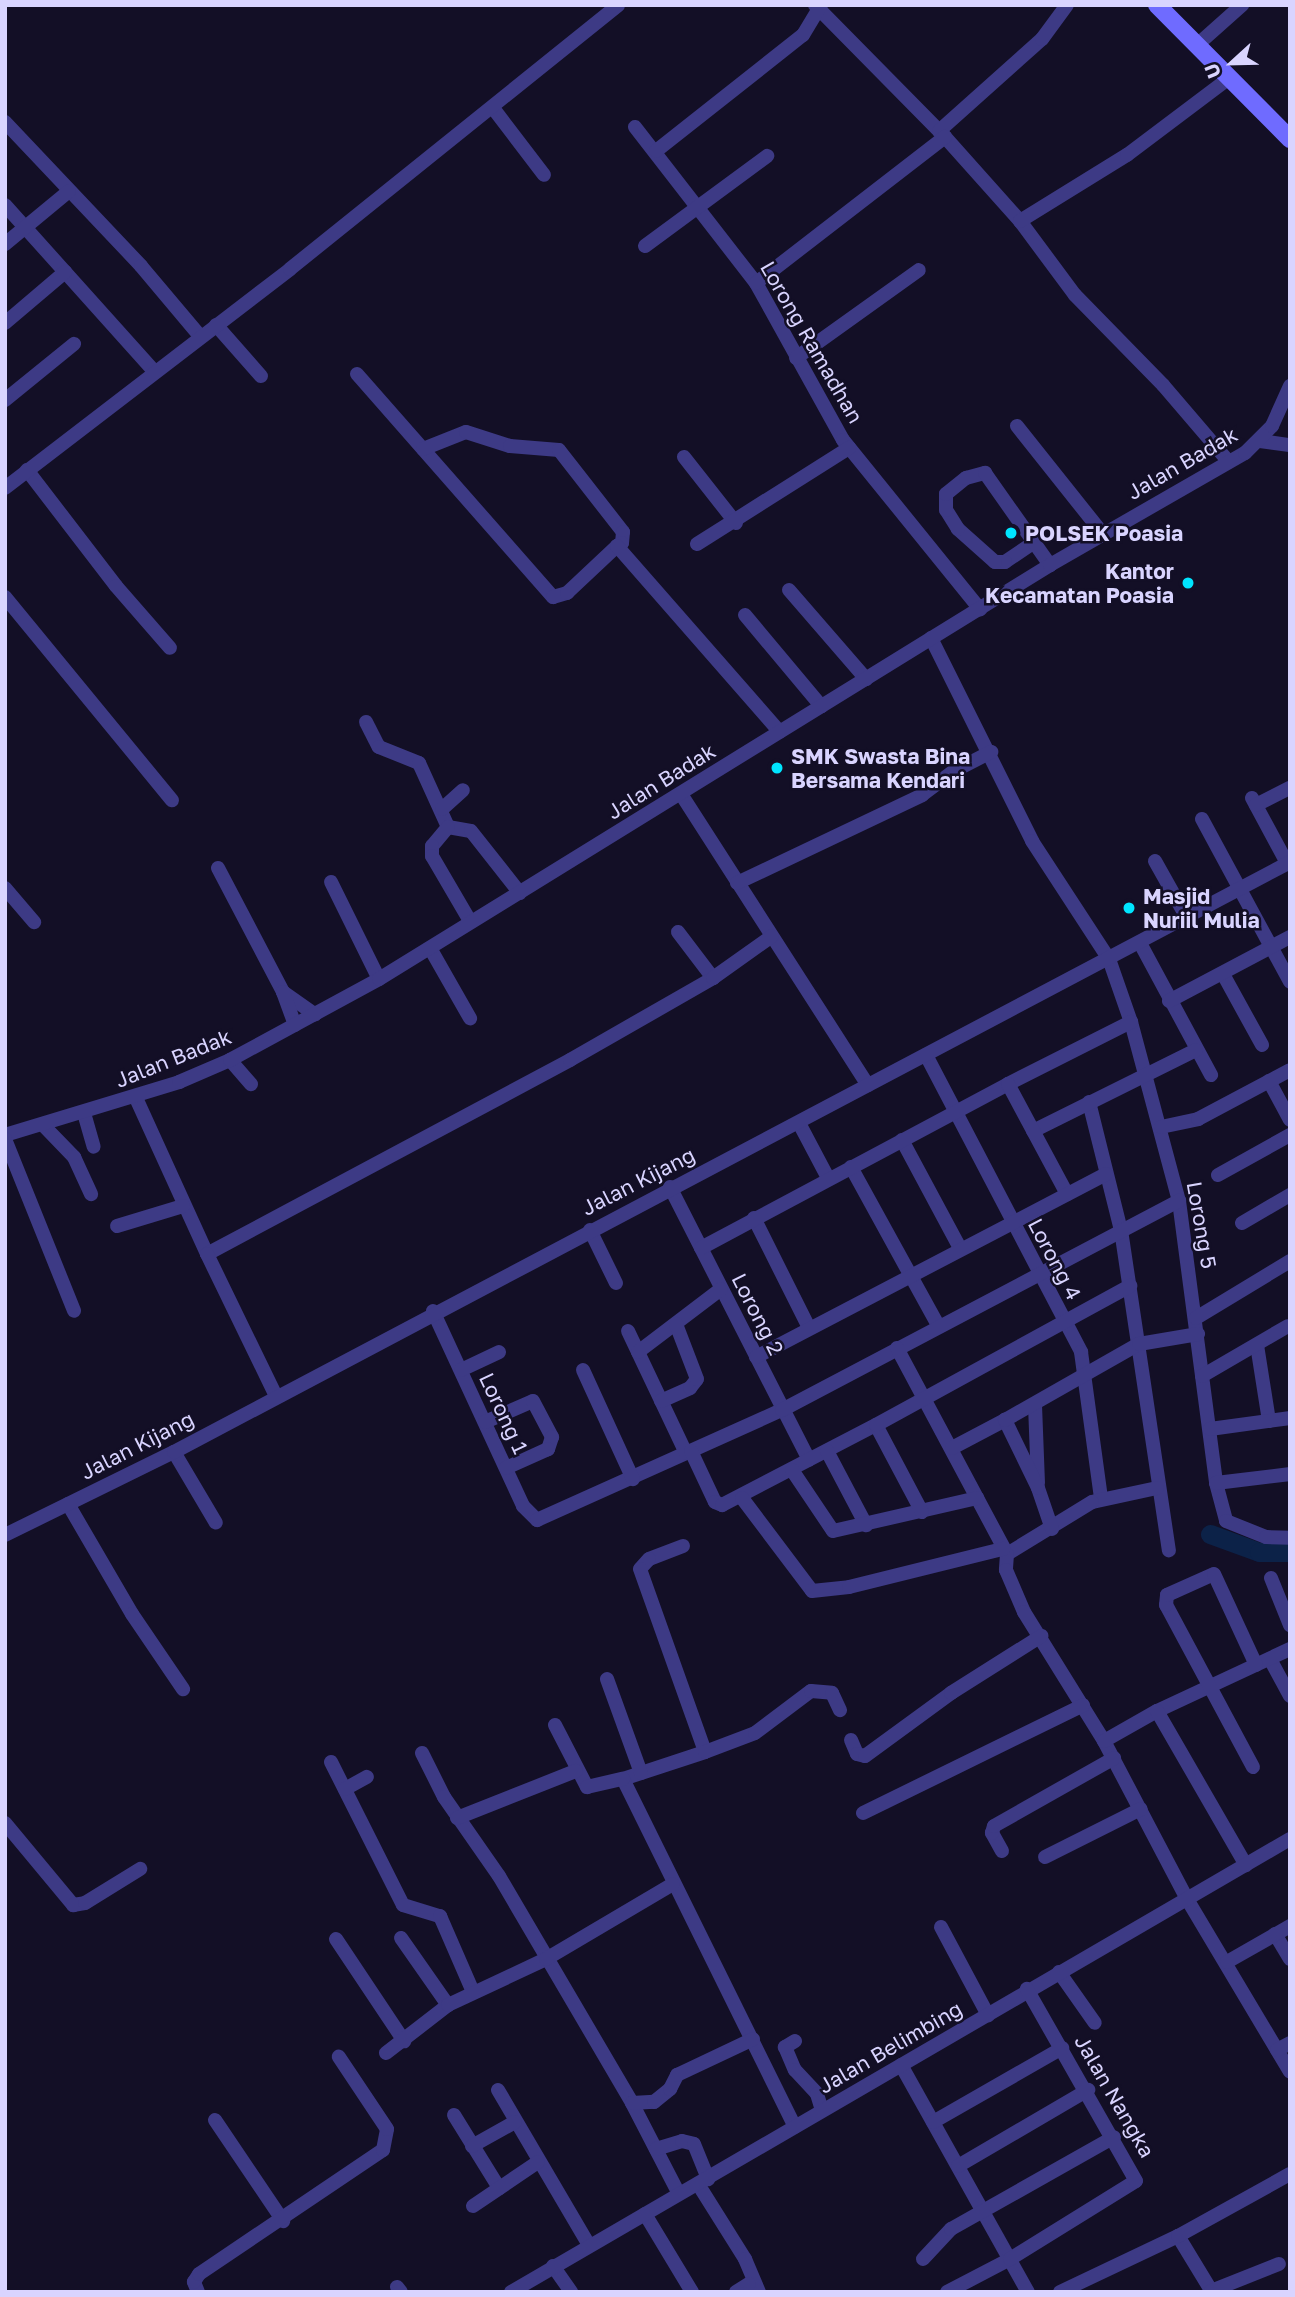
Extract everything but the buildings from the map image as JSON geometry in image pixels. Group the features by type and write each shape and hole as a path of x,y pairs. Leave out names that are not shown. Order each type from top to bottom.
{"street":[{"path":"5,488 153,370 216,325 493,108 618,5"},
{"path":"756,282 942,134 1042,39 1067,5"},
{"path":"1157,5 1290,139"},
{"path":"1196,46 1242,5"},
{"path":"656,150 803,35 818,6 942,134 1020,221 1068,287 1163,385 1229,462"},
{"path":"1020,221 1127,155 1229,78"},
{"path":"493,108 544,175"},
{"path":"5,122 200,336"},
{"name":"Lorong Ramadhan","path":"635,127 656,150 756,282 796,358 849,448 980,609"},
{"path":"645,246 767,156"},
{"path":"5,244 69,191"},
{"path":"5,205 153,370"},
{"path":"796,358 919,270"},
{"path":"5,323 65,272"},
{"path":"216,325 261,376"},
{"path":"5,400 74,344"},
{"path":"357,374 553,597 567,593 622,542 623,531 559,450 510,446 466,432 423,449"},
{"name":"Jalan Badak","path":"5,1137 135,1098 230,1060 379,979 1102,533 1229,462 1260,441 1272,426 1290,386"},
{"path":"1017,426 1102,533"},
{"path":"1260,441 1290,445"},
{"path":"697,544 736,523 849,448"},
{"path":"684,457 736,523"},
{"path":"27,470 116,586 170,648"},
{"path":"1034,543 1005,562 995,562 958,529 946,510 946,494 966,478 985,473 1050,565"},
{"path":"617,546 780,732"},
{"path":"789,590 866,679"},
{"path":"5,597 172,800"},
{"path":"745,615 821,706"},
{"name":"Lorong 5","path":"931,638 1032,841 1109,959 1131,1021 1179,1201 1216,1483 1226,1521 1266,1537 1290,1538"},
{"path":"366,722 379,747 419,763 448,827"},
{"path":"737,883 922,795 954,771 990,752"},
{"path":"1288,862 1254,802 1290,788"},
{"path":"442,809 463,790"},
{"path":"681,794 868,1085"},
{"path":"1202,819 1237,890 1290,982"},
{"path":"448,827 471,831 520,893"},
{"path":"448,827 432,846 432,856 470,921"},
{"path":"1155,861 1187,918"},
{"name":"Jalan Kijang","path":"5,1535 173,1452 433,1311 799,1123 1288,862"},
{"path":"218,868 283,992 295,1026"},
{"path":"331,882 379,979"},
{"path":"5,888 34,922"},
{"path":"678,932 713,978"},
{"path":"207,1254 570,1060 713,978 772,936"},
{"path":"1170,1001 1290,937"},
{"path":"1140,943 1211,1075"},
{"path":"430,948 470,1018"},
{"path":"1223,974 1262,1045"},
{"path":"283,992 315,1014"},
{"path":"701,1248 828,1178 1131,1021"},
{"path":"1033,1131 1196,1050"},
{"name":"Lorong 4","path":"926,1055 1081,1352 1101,1498"},
{"path":"230,1060 251,1084"},
{"path":"1161,1127 1198,1119 1290,1070"},
{"path":"1269,1081 1290,1120"},
{"path":"1008,1084 1067,1194"},
{"path":"135,1098 183,1206 276,1396"},
{"path":"1089,1102 1121,1230 1157,1488 1169,1550"},
{"path":"85,1113 94,1147"},
{"path":"799,1123 828,1178"},
{"path":"43,1125 74,1157 91,1194"},
{"path":"1217,1175 1290,1135"},
{"path":"5,1137 74,1311"},
{"path":"902,1140 960,1248"},
{"path":"851,1167 938,1325"},
{"path":"756,1357 911,1273 1106,1174"},
{"name":"Lorong 2","path":"670,1187 808,1460"},
{"path":"1242,1223 1290,1195"},
{"path":"583,1370 633,1479 782,1410 938,1325 1179,1201"},
{"path":"117,1226 183,1206"},
{"path":"754,1218 810,1328"},
{"path":"590,1230 617,1283"},
{"path":"1196,1318 1290,1261"},
{"path":"628,1331 715,1502 722,1505 742,1497 1066,1324 1130,1286"},
{"path":"638,1352 721,1289"},
{"name":"Lorong 1","path":"433,1311 530,1517 546,1518 633,1479"},
{"path":"662,1401 690,1388 697,1379 676,1324"},
{"path":"1202,1376 1288,1326"},
{"path":"952,1448 1035,1405 1139,1345 1198,1334"},
{"path":"1257,1345 1269,1421"},
{"path":"897,1348 1005,1552 1009,1580 1114,1758 1187,1899 1284,2047 1290,2072"},
{"path":"461,1370 499,1352"},
{"path":"485,1422 533,1401 552,1437 548,1449 506,1468"},
{"path":"1035,1405 1038,1488"},
{"path":"1210,1429 1290,1418"},
{"path":"1005,1420 1038,1488 1052,1529"},
{"path":"876,1425 922,1512"},
{"path":"827,1451 866,1525"},
{"path":"173,1452 216,1523"},
{"path":"792,1469 830,1529 866,1525 977,1498"},
{"path":"1216,1483 1290,1474"},
{"path":"742,1497 812,1591 838,1589 1005,1552 1052,1529 1101,1498 1157,1488"},
{"path":"68,1504 124,1602 183,1689"},
{"path":"683,1546 649,1559 640,1569 705,1752"},
{"path":"1253,1768 1165,1602 1167,1595 1212,1574 1263,1662 1290,1696"},
{"path":"1271,1578 1290,1625"},
{"path":"851,1740 857,1754 866,1756 951,1693 1041,1636"},
{"path":"1104,1741 1207,1685 1290,1649"},
{"path":"607,1679 641,1773"},
{"path":"555,1725 576,1771 593,1789 755,1733 819,1688 832,1693 840,1710"},
{"path":"863,1813 1083,1704"},
{"path":"1157,1711 1246,1865"},
{"path":"422,1753 457,1818 499,1876 632,2103 678,2194"},
{"path":"1002,1851 992,1833 995,1826 1114,1758"},
{"path":"331,1762 403,1905 440,1916 474,1992"},
{"path":"457,1818 576,1771"},
{"path":"345,1789 367,1777"},
{"path":"623,1779 795,2127"},
{"path":"1045,1857 1141,1809"},
{"path":"5,1823 73,1905 85,1903 140,1869"},
{"name":"Jalan Belimbing","path":"510,2292 988,2015 1027,1989 1290,1839"},
{"path":"386,2053 448,2005 546,1959 673,1884"},
{"path":"1227,1962 1290,1926"},
{"path":"941,1927 988,2015"},
{"path":"1275,1934 1290,1959"},
{"path":"401,1938 448,2005"},
{"path":"336,1939 404,2041"},
{"path":"1059,1972 1095,2023"},
{"name":"Jalan Nangka","path":"947,2292 1010,2259 1135,2183 1136,2175 1027,1989"},
{"path":"632,2103 654,2102 670,2089 677,2075 753,2039"},
{"path":"794,2041 785,2047 790,2059 817,2094 822,2110"},
{"path":"933,2122 1062,2048"},
{"path":"198,2292 194,2282 199,2274 283,2221 387,2142 387,2129 339,2057"},
{"path":"901,2065 1028,2292"},
{"path":"498,2090 589,2245"},
{"path":"958,2166 1088,2090"},
{"path":"454,2115 499,2189"},
{"path":"215,2119 283,2221"},
{"path":"472,2146 515,2122"},
{"path":"923,2259 945,2233 1114,2137"},
{"path":"656,2149 682,2141 694,2144 703,2181 745,2259 754,2288 736,2292"},
{"path":"473,2206 538,2162"},
{"path":"1059,2292 1178,2236 1290,2174"},
{"path":"645,2214 692,2292"},
{"path":"1178,2236 1212,2291 1279,2264"},
{"path":"553,2266 571,2292"}],"waterway":[{"path":"1210,1534 1259,1552 1290,1552"}],"place":[{"name":"POLSEK Poasia","path":"1011,533"},
{"name":"Kantor Kecamatan Poasia","path":"1188,583"},
{"name":"SMK Swasta Bina Bersama Kendari","path":"777,768"},
{"name":"Masjid Nuriil Mulia","path":"1129,908"}]}
